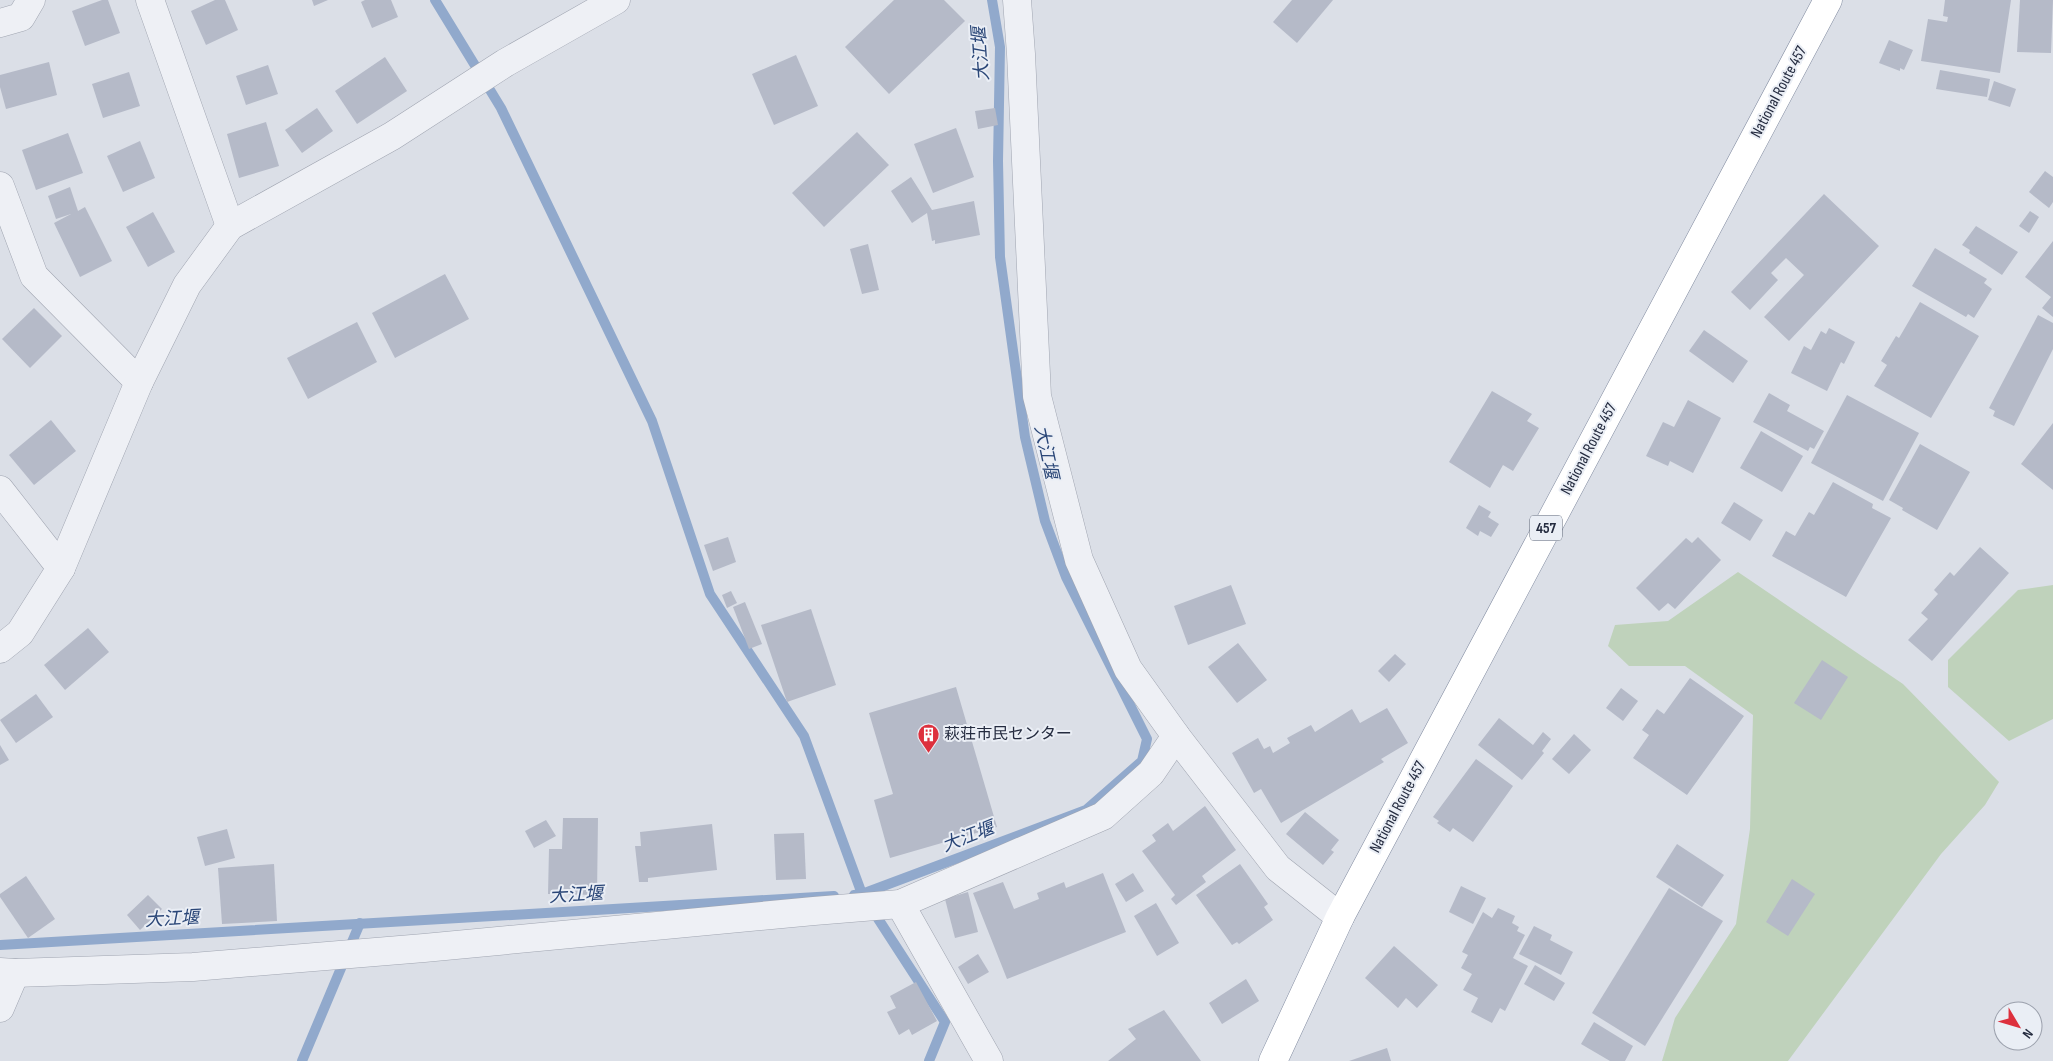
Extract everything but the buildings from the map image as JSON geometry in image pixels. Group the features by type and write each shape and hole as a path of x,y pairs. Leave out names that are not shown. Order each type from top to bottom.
{"highway":[{"name":"National Route 457","path":"1273,1061 1340,916 1828,0"}],"street":[{"path":"0,23 22,17 32,0"},
{"path":"150,0 230,226"},
{"path":"0,649 20,633 61,568 139,382 188,286 230,226 392,136 504,63 616,0"},
{"path":"1017,0 1037,396 1079,560 1128,669 1176,736 1278,868 1340,916"},
{"path":"0,186 34,276 139,382"},
{"path":"0,490 61,568"},
{"path":"0,1008 7,973 193,968 900,904 1103,816 1151,772 1176,736"},
{"path":"900,904 989,1061"}],"green space":[{"path":"1738,572 1903,684 1999,782 1985,805 1941,854 1788,1061 1662,1061 1675,1018 1736,924 1750,829 1753,715 1685,666 1629,666 1608,646 1615,625 1668,621"},
{"path":"2053,585 2053,719 2009,741 1948,687 1948,660 2018,590"}],"waterway":[{"path":"435,0 501,108 652,421 710,594 804,736 862,894 945,1022 929,1061"},
{"name":"大江堰","path":"854,895 862,894 1086,810 1142,761 1147,739 1066,577 1045,521 1025,437 1000,257 998,161 1000,47 992,0"},
{"name":"大江堰","path":"0,945 834,896"},
{"path":"302,1061 360,923"}],"place":[{"name":"萩荘市民センター","path":"928,753"}]}
